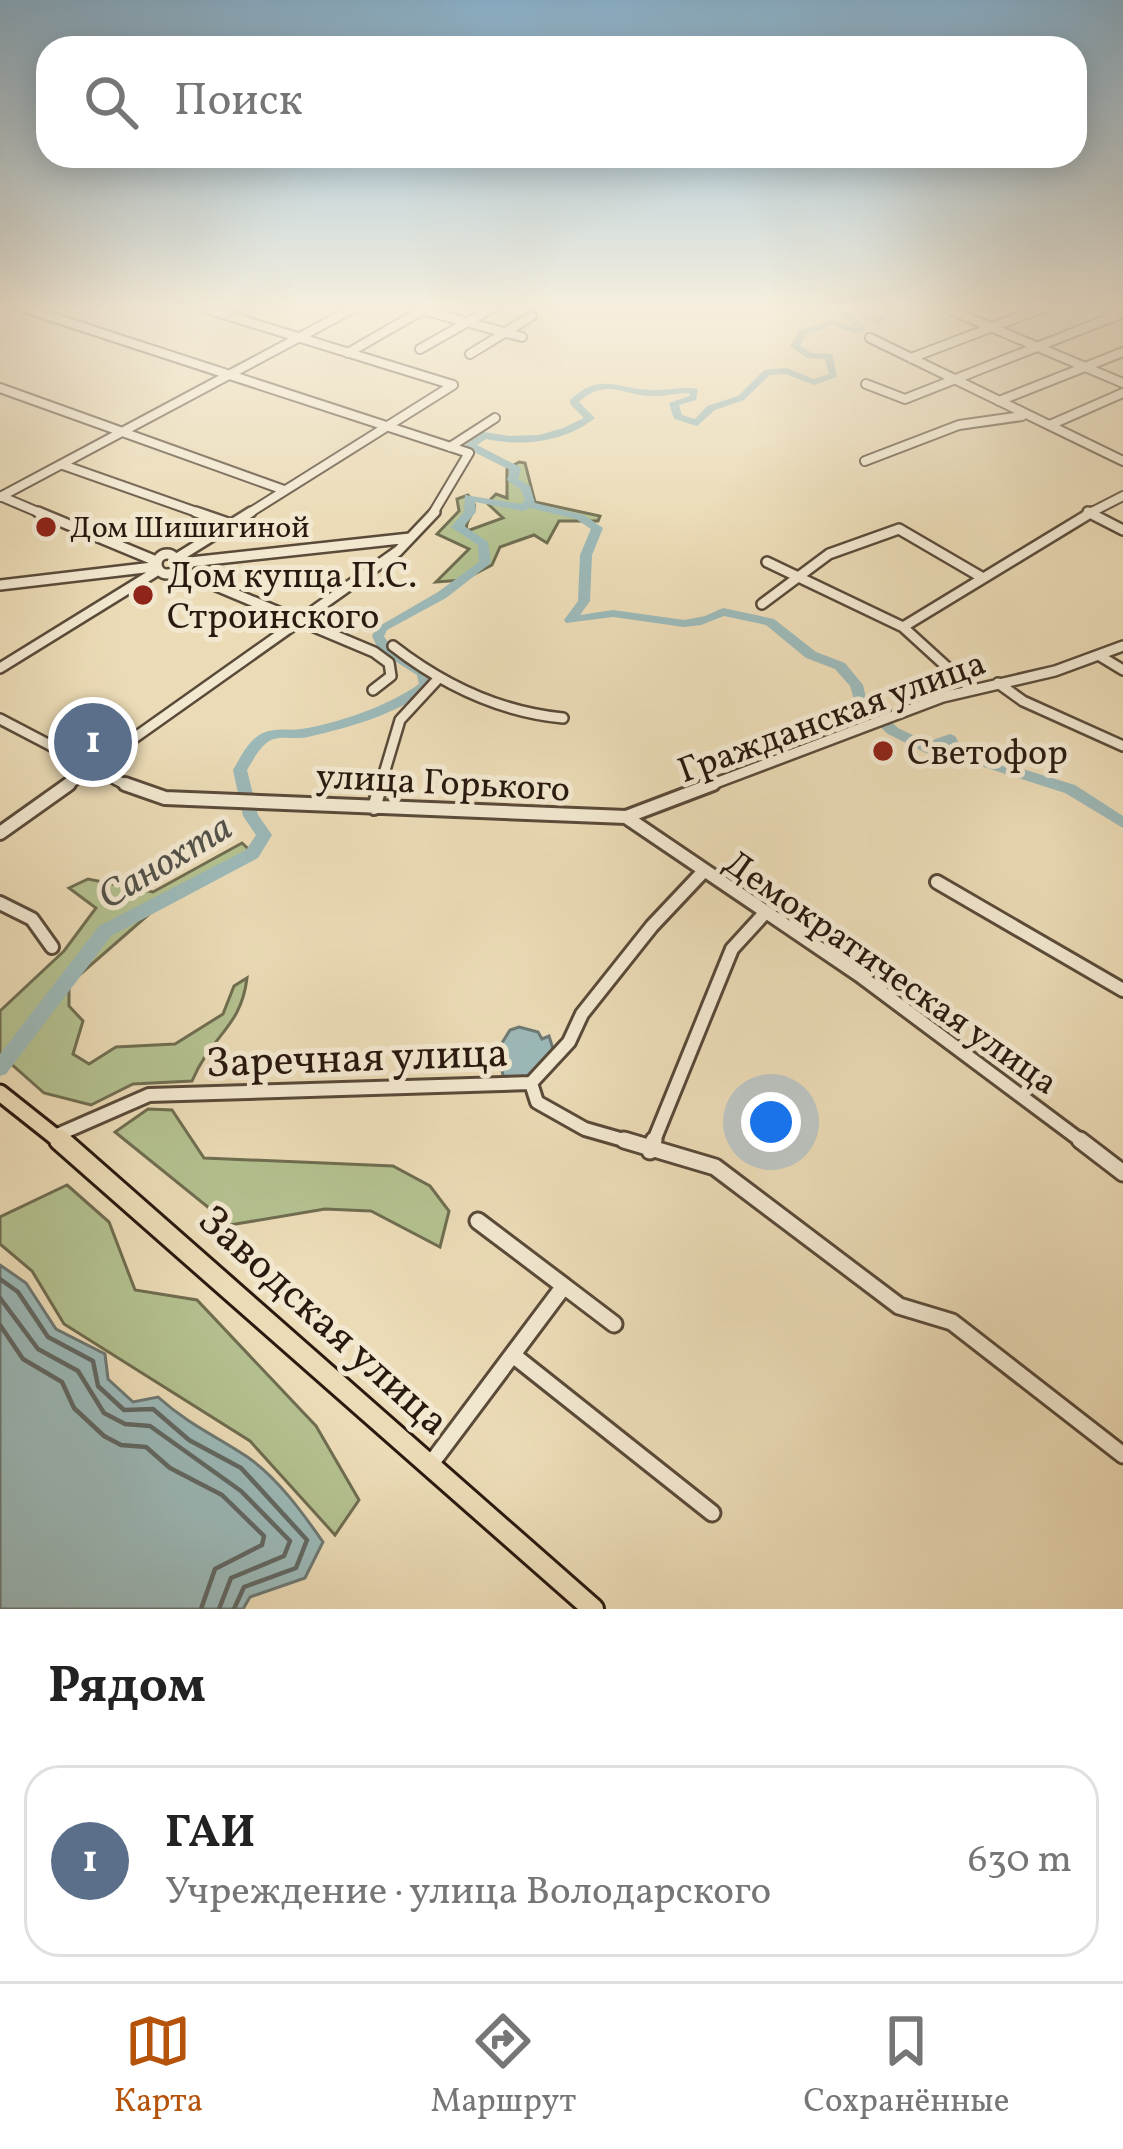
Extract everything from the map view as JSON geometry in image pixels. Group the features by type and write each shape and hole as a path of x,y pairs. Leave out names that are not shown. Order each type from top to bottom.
{"main road":[{"name":"Заводская улица","path":"0,1093 56,1136 593,1609"}],"street":[{"path":"0,496 219,381"},
{"path":"0,833 411,538 434,513 469,453 248,381"},
{"path":"178,563 231,524 453,386 437,381"},
{"path":"866,384 905,399 949,381"},
{"path":"958,381 1123,461"},
{"path":"999,401 1050,381"},
{"path":"0,388 284,490"},
{"path":"1050,425 1123,393"},
{"path":"865,461 890,447 977,420 1031,416"},
{"path":"450,446 495,418"},
{"path":"1106,451 1123,443"},
{"path":"63,465 231,524"},
{"path":"0,496 155,566"},
{"path":"903,627 1088,512 1123,496"},
{"path":"1088,512 1123,530"},
{"path":"762,604 829,554 899,529 983,578"},
{"path":"0,584 411,538"},
{"path":"767,562 903,627 971,689"},
{"path":"178,563 298,623 374,652 388,663 391,676 373,690"},
{"path":"0,668 155,566"},
{"path":"393,646 437,680 532,715 563,718"},
{"name":"Гражданская улица","path":"626,817 971,689 1123,646"},
{"path":"1100,656 1123,670"},
{"path":"374,808 400,720 437,680"},
{"path":"998,682 1023,700 1123,746"},
{"name":"улица Горького","path":"0,719 140,792 237,802 626,817"},
{"name":"Демократическая улица","path":"626,817 702,873 859,975 1123,1173"},
{"path":"531,1083 569,1042 582,1014 652,926 702,873"},
{"path":"938,882 1123,990"},
{"path":"0,903 32,919 52,947"},
{"path":"650,1150 732,949 764,914"},
{"name":"Заречная улица","path":"56,1136 149,1095 531,1083 537,1102 585,1129 715,1167 899,1306 952,1322 1123,1455"},
{"path":"478,1221 614,1324"},
{"path":"430,1465 564,1286"},
{"path":"512,1355 712,1513"}],"green space":[{"path":"525,463 535,502 600,516 598,521 559,521 547,543 534,535 500,547 492,565 463,580 436,582 469,549 437,534 459,511 457,499 468,495 473,501 467,531 503,518 487,503 496,494 507,498 507,469"},
{"path":"242,843 256,856 156,908 69,984 69,1006 83,1021 73,1054 89,1064 116,1047 175,1044 223,1014 234,986 247,978 239,1009 192,1081 133,1084 91,1105 44,1093 0,1054 0,1011 64,951 96,908 69,888 88,879 153,892"},
{"path":"148,1109 172,1110 204,1158 393,1166 430,1186 449,1211 440,1247 371,1211 325,1209 230,1225 115,1132"},
{"path":"67,1185 109,1222 135,1290 197,1300 316,1426 359,1500 335,1535 250,1441 64,1324 32,1271 0,1244 0,1217"}],"water":[{"path":"519,1027 538,1032 542,1039 549,1036 553,1049 531,1078 503,1076 500,1057 505,1052 500,1046 510,1030"},
{"path":"0,1265 26,1283 56,1329 105,1354 108,1379 133,1402 158,1397 257,1464 278,1485 323,1542 305,1578 250,1597 243,1609 0,1609"}],"waterway":[{"name":"Санохта","path":"0,1068 105,931 252,854 264,835 251,816 240,770 260,741 369,715 426,685 423,673 384,648 378,636 382,628 442,595 485,563 484,544 457,527 470,512 469,497 523,508 531,501 526,488 512,480 516,469 470,446 484,435 539,438 579,425 590,418 573,402 593,387 695,391 693,398 674,403 678,417 697,423 711,408 741,398 758,381"},
{"name":"Санохта","path":"812,381 817,381"},
{"path":"528,504 580,517 597,528 586,555 584,601 570,620 613,614 684,624 723,612 770,622 811,655 840,666 856,685 860,700 893,731 926,748 950,739 958,754 1070,789 1123,823"}],"place":[{"name":"Дом Шишигиной","path":"46,527"},
{"name":"Дом купца П.С. Строинского","path":"143,595"},
{"name":"ГАИ","path":"93,742"},
{"name":"Светофор","path":"883,751"}]}
